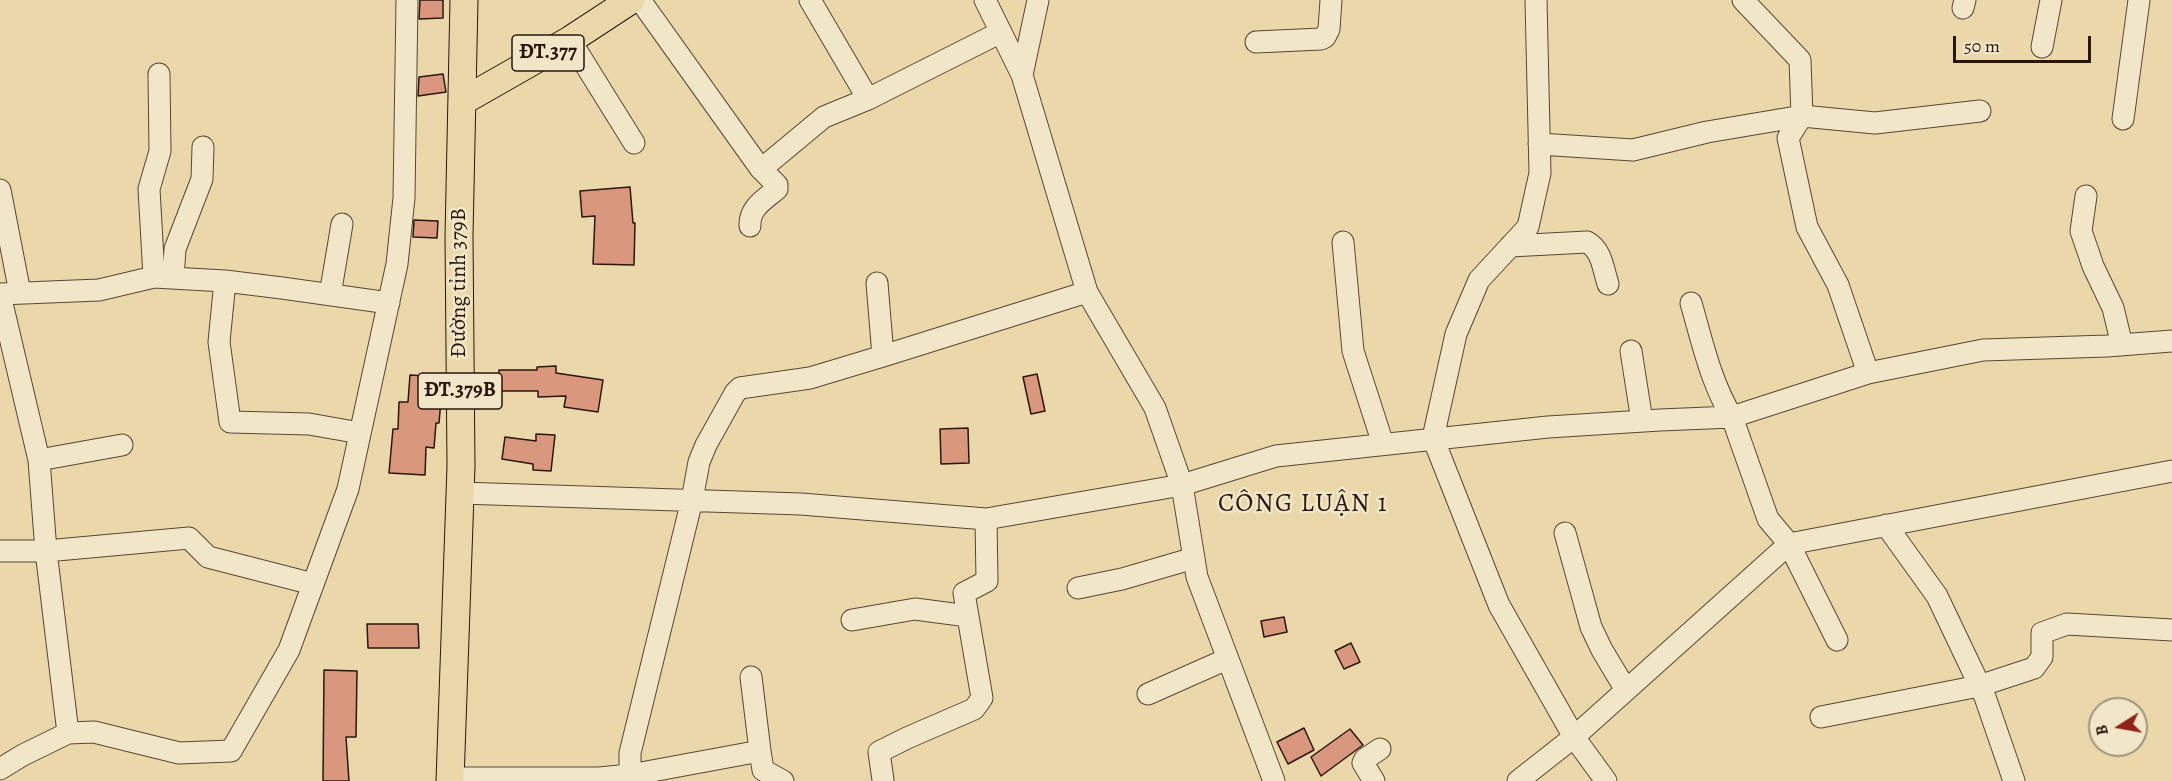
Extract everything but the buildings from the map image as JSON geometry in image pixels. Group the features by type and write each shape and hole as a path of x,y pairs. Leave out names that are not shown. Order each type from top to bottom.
{"main road":[{"name":"Đường tỉnh 379B","path":"450,779 460,493 459,236 464,0"},
{"name":"ĐT.377","path":"463,101 570,40 631,0"}],"street":[{"path":"0,769 68,733 94,732 179,753 231,751 289,650 348,489 397,264 404,198 407,0"},
{"path":"640,0 760,168 777,185 777,189 752,211 750,226"},
{"path":"810,0 868,99"},
{"path":"985,0 1022,75 1088,292 1155,408 1182,485 1197,577 1268,780"},
{"path":"1022,75 1038,0"},
{"path":"1256,42 1325,37 1329,29 1331,0"},
{"path":"1536,0 1540,173 1528,227 1479,280 1456,334 1433,438 1499,604 1574,736 1606,781"},
{"path":"1743,0 1800,60 1802,116 1788,138 1807,227 1838,285 1868,373"},
{"path":"2042,47 2051,0"},
{"path":"2123,119 2139,0"},
{"path":"760,168 824,117 868,99 1001,32"},
{"path":"570,40 634,144"},
{"path":"159,74 160,151 149,189 163,277"},
{"path":"1539,144 1633,150 1707,132 1802,116 1875,123 1980,111"},
{"path":"163,277 202,180 203,147"},
{"path":"0,190 6,294 39,460 46,551 68,733"},
{"path":"2086,196 2081,231 2092,266 2113,308 2122,345"},
{"path":"330,295 342,224"},
{"path":"1343,242 1353,351 1383,444"},
{"path":"1510,246 1587,242 1599,253 1608,284"},
{"path":"6,294 99,290 163,277 225,281 389,303"},
{"path":"225,281 219,342 230,422 309,424 360,433"},
{"path":"877,283 883,356"},
{"path":"630,775 630,753 692,500 699,462 735,393 741,388 810,378 1088,292"},
{"path":"1691,303 1715,383 1732,417 1768,519 1789,543 1837,640"},
{"path":"460,493 801,504 986,519 1182,485 1276,456 1548,427 1732,417 1868,373 1983,350 2172,341"},
{"path":"1631,351 1642,421"},
{"path":"39,460 122,445"},
{"path":"1518,781 1574,736 1789,543 2172,471"},
{"path":"874,781 884,781 879,752 974,709 982,698 964,593 987,580 986,519"},
{"path":"1886,525 1937,596 1979,686 2014,781"},
{"path":"1565,533 1591,627 1626,690"},
{"path":"0,551 46,551 189,538 208,556 313,584"},
{"path":"1078,588 1122,579 1194,558"},
{"path":"852,621 915,609 968,616"},
{"path":"1821,717 1979,686 2034,668 2042,657 2042,633 2067,624 2172,630"},
{"path":"1148,694 1227,659"},
{"path":"751,677 763,770 783,781"},
{"path":"1374,781 1363,763 1365,759 1380,749"},
{"path":"450,779 599,778 630,775 760,751"}],"district":[{"name":"CÔNG LUẬN 1","path":"1303,505"}]}
